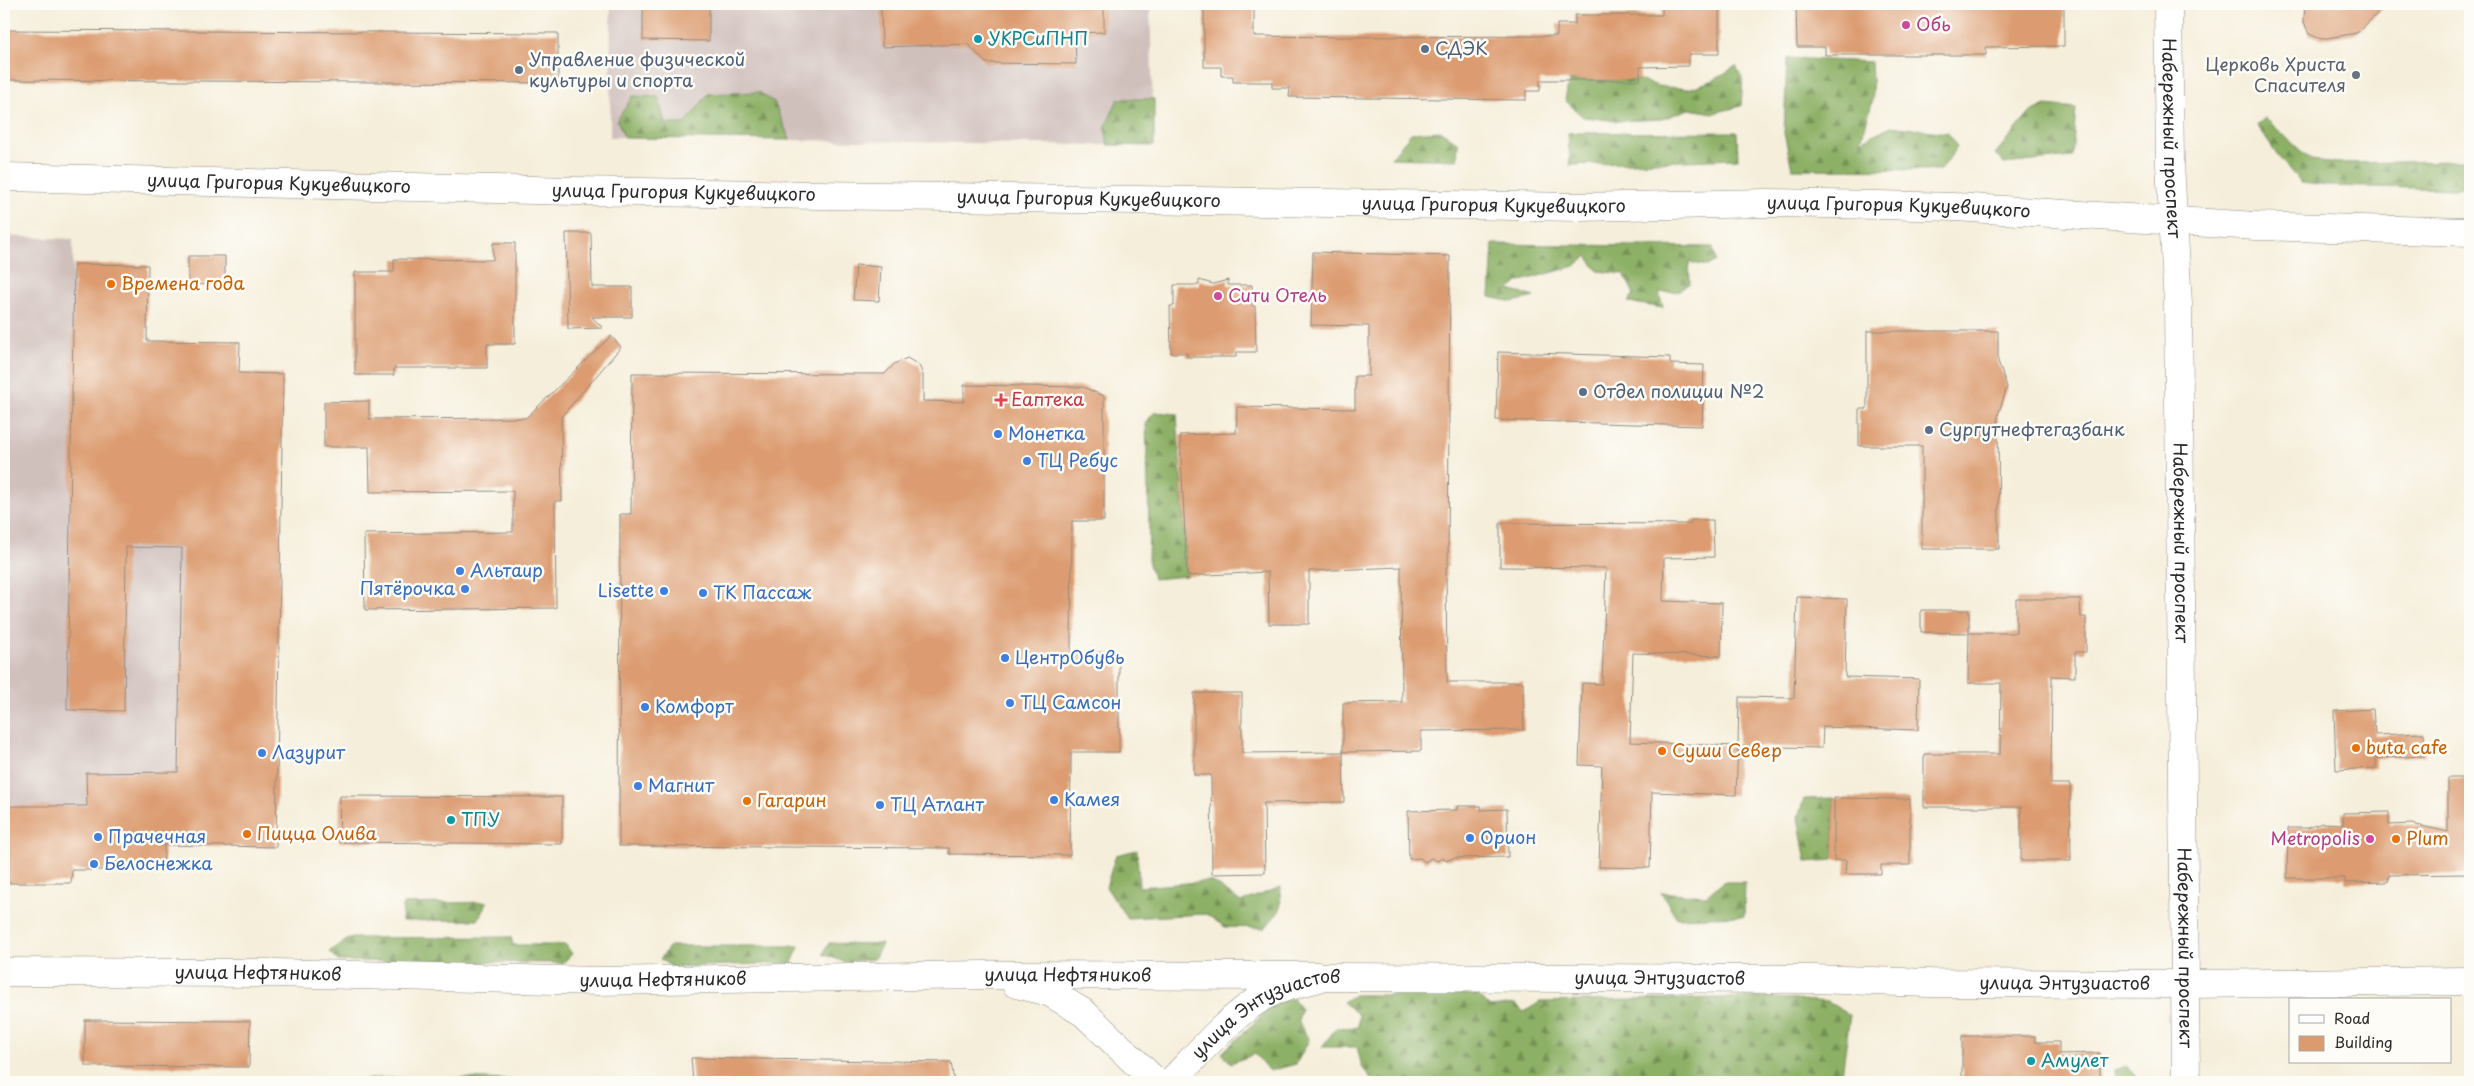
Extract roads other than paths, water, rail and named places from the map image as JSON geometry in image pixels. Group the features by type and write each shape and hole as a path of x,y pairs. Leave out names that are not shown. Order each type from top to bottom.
{"street":[{"name":"Набережный проспект","path":"2168,4 2170,164 2178,304 2186,1082"},
{"name":"улица Григория Кукуевицкого","path":"4,177 574,191 1579,208 1766,204 1880,205 1955,207 2256,226 2470,232"},
{"name":"улица Нефтяников","path":"4,972 275,973 598,981 984,975 1280,975 1322,977"},
{"path":"984,975 1049,992 1084,1013 1156,1082"},
{"name":"улица Энтузиастов","path":"1171,1082 1226,1025 1262,998 1280,989 1322,977 1814,979 1930,983 2186,984 2470,981"}],"place":[{"name":"Обь","path":"1906,25"},
{"name":"УКРСиПНП","path":"978,39"},
{"name":"СДЭК","path":"1425,49"},
{"name":"Управление физической культуры и спорта","path":"519,70"},
{"name":"Церковь Христа Спасителя","path":"2356,75"},
{"name":"Времена года","path":"111,284"},
{"name":"Сити Отель","path":"1218,296"},
{"name":"Отдел полиции №2","path":"1583,392"},
{"name":"Еаптека","path":"1001,400"},
{"name":"Сургутнефтегазбанк","path":"1929,430"},
{"name":"Монетка","path":"998,434"},
{"name":"ТЦ Ребус","path":"1027,461"},
{"name":"Альтаир","path":"460,571"},
{"name":"Пятёрочка","path":"465,589"},
{"name":"Lisette","path":"664,591"},
{"name":"ТК Пассаж","path":"703,593"},
{"name":"ЦентрОбувь","path":"1005,658"},
{"name":"ТЦ Самсон","path":"1010,703"},
{"name":"Комфорт","path":"645,707"},
{"name":"buta cafe","path":"2356,748"},
{"name":"Суши Север","path":"1662,751"},
{"name":"Лазурит","path":"262,753"},
{"name":"Магнит","path":"638,786"},
{"name":"Камея","path":"1054,800"},
{"name":"Гагарин","path":"747,801"},
{"name":"ТЦ Атлант","path":"880,805"},
{"name":"ТПУ","path":"451,820"},
{"name":"Пицца Олива","path":"247,834"},
{"name":"Прачечная","path":"98,837"},
{"name":"Орион","path":"1470,838"},
{"name":"Metropolis","path":"2370,839"},
{"name":"Plum","path":"2396,839"},
{"name":"Белоснежка","path":"94,864"},
{"name":"Амулет","path":"2031,1061"}]}
